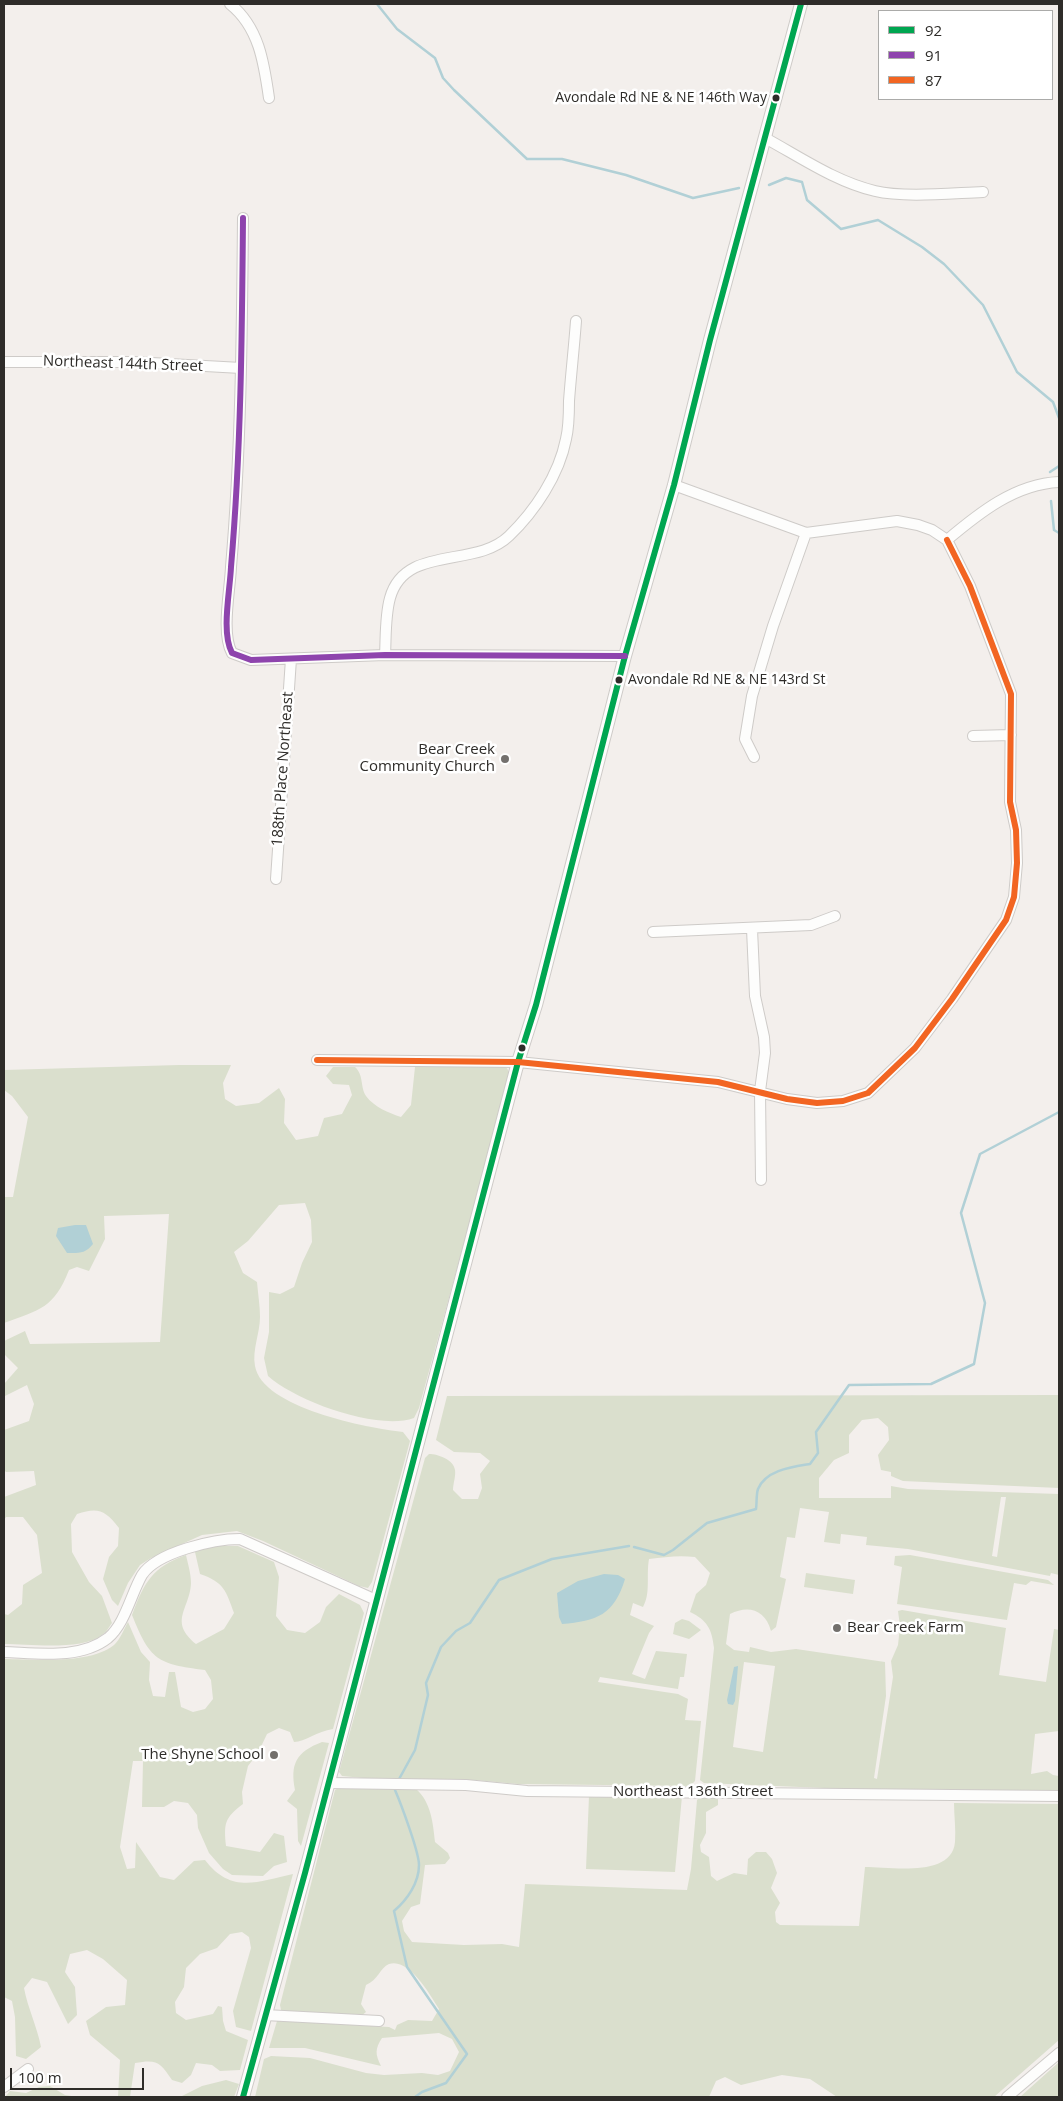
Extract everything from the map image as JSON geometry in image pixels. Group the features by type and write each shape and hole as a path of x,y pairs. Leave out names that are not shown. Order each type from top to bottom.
{"main road":[{"path":"243,2097 328,1783 518,1062 538,996 625,656 674,485 710,340 801,4"}],"street":[{"path":"230,4 242,13 255,35 264,63 269,98"},
{"path":"765,138 844,180 876,192 928,194 983,192"},
{"path":"243,218 237,493 227,620 229,646 232,653 251,660 386,655 625,656"},
{"path":"386,655 390,597 397,584 409,571 428,561 476,555 491,549 508,537 544,493 558,466 567,439 576,321"},
{"name":"Northeast 144th Street","path":"4,362 134,362 241,368"},
{"path":"947,540 984,509 1021,491 1059,482"},
{"path":"317,1060 518,1062 718,1082 760,1091 787,1100 817,1103 843,1101 868,1093 915,1048 982,958 1006,920 1014,897 1017,863 1016,830 1010,802 1011,694 970,586 947,540 932,530 897,521 806,534 674,485"},
{"path":"754,757 745,739 752,696 773,626 806,534"},
{"name":"188th Place Northeast","path":"276,879 291,659"},
{"path":"973,736 1011,735"},
{"path":"653,932 811,925 835,916"},
{"path":"752,929 755,996 764,1037 765,1054 760,1091 761,1180"},
{"path":"4,1652 75,1652 92,1647 108,1638 119,1622 143,1573 160,1560 179,1552 223,1539 240,1539 376,1600"},
{"name":"Northeast 136th Street","path":"328,1783 466,1785 527,1792 691,1791 1059,1796"},
{"path":"265,2015 379,2021"},
{"path":"1008,2097 1059,2053"},
{"path":"4,2086 28,2069"}],"green space":[{"path":"231,1065 223,1083 225,1099 236,1106 259,1103 279,1088 285,1099 284,1123 296,1140 318,1136 324,1118 342,1114 352,1095 349,1085 333,1084 326,1076 333,1067 355,1067 360,1074 364,1092 369,1100 382,1109 401,1117 411,1105 415,1067 506,1067 510,1073 419,1408 414,1418 398,1421 380,1420 338,1411 297,1395 268,1376 264,1358 269,1332 269,1292 280,1294 294,1287 312,1242 311,1220 305,1203 279,1205 248,1241 234,1252 243,1273 257,1282 260,1317 254,1360 262,1381 276,1393 318,1413 366,1426 403,1432 410,1441 372,1582 368,1588 359,1586 263,1541 237,1531 202,1535 151,1558 140,1565 128,1583 118,1606 112,1600 103,1579 109,1557 118,1546 119,1528 105,1514 90,1511 77,1514 71,1524 72,1552 89,1582 102,1596 112,1623 103,1634 93,1640 82,1643 55,1646 4,1644 4,1614 8,1615 22,1604 23,1585 42,1573 37,1535 23,1517 6,1517 4,1520 4,1497 36,1485 34,1471 6,1472 4,1470 4,1430 29,1421 34,1404 27,1385 5,1396 4,1384 18,1368 4,1354 4,1341 25,1331 30,1344 160,1342 169,1214 104,1216 105,1239 89,1271 77,1267 69,1270 58,1292 44,1306 27,1315 4,1323 4,1197 13,1197 28,1117 12,1096 4,1090 4,1070"},
{"path":"1059,1395 1059,1488 903,1481 891,1476 891,1472 881,1470 878,1455 889,1440 888,1427 878,1418 862,1420 849,1435 849,1453 834,1460 819,1478 819,1498 891,1498 891,1486 908,1489 1059,1494 1059,1575 1051,1573 1050,1576 908,1549 866,1545 867,1537 841,1534 840,1544 824,1542 829,1512 800,1508 795,1538 787,1537 780,1577 786,1579 776,1627 771,1631 765,1618 755,1611 737,1611 730,1614 726,1644 734,1650 749,1652 750,1647 771,1652 796,1649 885,1662 886,1696 874,1778 877,1779 893,1677 891,1661 898,1645 900,1626 898,1611 902,1610 1006,1628 999,1675 1046,1682 1054,1629 1059,1630 1059,1731 1035,1734 1031,1774 1047,1771 1059,1776 1059,1791 872,1790 704,1783 700,1780 714,1648 708,1626 701,1618 690,1612 696,1594 706,1585 710,1573 695,1557 683,1556 649,1559 648,1590 645,1602 643,1607 633,1603 630,1615 654,1626 649,1633 632,1674 645,1679 656,1651 687,1654 684,1677 680,1677 678,1689 600,1677 598,1682 678,1694 688,1699 685,1720 701,1721 695,1781 690,1786 518,1784 474,1780 374,1779 342,1776 339,1772 425,1458 429,1454 433,1454 441,1456 452,1463 455,1472 453,1490 462,1499 478,1499 482,1488 480,1474 490,1461 480,1453 454,1452 436,1440 447,1396","holes":["1001,1497 1006,1497 997,1557 992,1556","744,1662 775,1666 763,1752 733,1747"]},
{"path":"212,1546 238,1546 274,1562 279,1577 276,1616 287,1630 305,1633 320,1622 326,1607 339,1594 360,1605 364,1613 333,1729 298,1742 294,1742 290,1732 279,1728 267,1734 258,1753 248,1766 242,1792 243,1804 232,1813 225,1827 226,1846 260,1852 274,1833 284,1836 287,1862 274,1866 263,1876 232,1875 223,1869 209,1853 198,1828 197,1815 188,1803 174,1801 164,1807 142,1807 143,1761 133,1761 120,1847 127,1869 135,1868 136,1842 160,1877 174,1880 194,1861 205,1860 225,1878 245,1883 293,1874 251,2031 236,2027 233,2011 251,1948 249,1937 242,1932 230,1934 217,1948 200,1954 186,1968 184,1987 175,2002 176,2013 186,2020 213,2014 218,2006 222,2007 226,2031 248,2040 240,2070 220,2071 212,2065 196,2063 191,2075 182,2083 172,2080 157,2063 148,2061 135,2063 130,2097 118,2097 120,2060 90,2035 86,2021 106,2007 125,2005 127,1980 103,1959 87,1950 70,1954 65,1972 75,1987 77,2015 68,2024 47,1982 32,1978 24,1988 41,2047 26,2059 16,2056 15,2017 12,2001 4,1997 4,1659 61,1660 90,1656 114,1645 128,1622 141,1652 150,1662 149,1680 153,1696 165,1697 169,1672 175,1672 181,1707 193,1712 205,1709 213,1699 211,1680 205,1670 176,1665 157,1657 144,1642 132,1615 145,1585 157,1571 186,1555 191,1583 183,1615 183,1628 196,1644 224,1629 234,1613 231,1605 226,1593 219,1584 200,1574 195,1552"},
{"path":"910,1555 1048,1580 1054,1585 1031,1581 1026,1585 1014,1583 1007,1620 897,1604 902,1567 894,1565 895,1556"},
{"path":"806,1573 855,1580 853,1594 804,1587"},
{"path":"682,1619 689,1621 701,1630 689,1639 673,1634 675,1623"},
{"path":"322,1742 329,1743 301,1846 298,1841 297,1809 287,1801 295,1790 294,1766 306,1750"},
{"path":"340,1787 416,1789 428,1806 435,1842 448,1853 450,1858 445,1864 425,1865 420,1904 411,1907 402,1921 404,1931 412,1942 464,1945 502,1944 519,1947 525,1884 687,1890 691,1869 697,1800 700,1797 718,1796 718,1805 706,1812 706,1833 700,1845 701,1852 709,1857 711,1876 717,1881 734,1873 747,1875 748,1859 756,1852 766,1852 772,1859 777,1873 771,1888 780,1903 775,1912 776,1922 780,1925 859,1926 865,1867 918,1868 932,1866 943,1861 951,1853 955,1842 954,1803 1059,1804 1059,2040 994,2097 837,2097 810,2079 782,2075 741,2085 725,2077 716,2081 709,2097 255,2097 264,2059 271,2056 310,2058 366,2073 384,2075 422,2073 438,2075 450,2071 459,2052 452,2039 439,2033 382,2038 377,2052 381,2066 305,2048 269,2048 277,2021 389,2027 395,2030 397,2025 408,2020 432,2021 439,2009 431,1995 412,1972 397,1963 389,1964 383,1968 366,1985 361,2004 366,2012 360,2017 285,2013 281,2010 280,2005 335,1790"},
{"path":"589,1796 682,1796 675,1872 586,1869"},
{"path":"1059,2062 1059,2097 1020,2097"},
{"path":"226,2080 239,2084 234,2097 180,2097 202,2086"},
{"path":"50,2086 65,2095 78,2097 5,2097 10,2091 26,2093 39,2087"}],"water":[{"path":"86,1225 93,1244 84,1251 67,1253 56,1236 58,1228"},
{"path":"604,1574 618,1575 625,1579 615,1601 602,1614 594,1618 562,1624 559,1617 557,1593 578,1581"},
{"path":"738,1666 733,1705 728,1704 727,1700 734,1667"}],"waterway":[{"path":"377,4 397,29 435,58 443,78 454,90 527,159 562,159 626,175 693,198 739,188"},
{"path":"769,185 786,178 802,182 807,200 841,229 878,220 922,247 944,264 983,305 1017,372 1053,402 1059,418"},
{"path":"1050,472 1059,466"},
{"path":"1051,501 1054,530 1059,533"},
{"path":"634,1547 664,1555 707,1523 756,1509 758,1489 767,1478 780,1470 810,1464 818,1453 816,1432 849,1385 931,1384 974,1364 985,1303 961,1213 980,1154 1059,1112"},
{"path":"398,1781 415,1750 428,1695 426,1683 441,1647 456,1631 470,1623 499,1580 552,1559 629,1546"},
{"path":"397,1786 395,1790 413,1839 419,1865 415,1885 394,1911 407,1967 467,2054 446,2083 422,2092 415,2097"}],"transit line":[{"name":"92","path":"243,2097 305,1873 518,1062 536,1005 625,656 674,485 710,340 801,4"},
{"name":"91","path":"243,218 239,436 227,612 227,634 232,653 251,660 385,655 625,656"},
{"name":"87","path":"317,1060 518,1062 718,1082 787,1099 817,1103 843,1101 868,1093 915,1048 952,999 1006,920 1014,897 1017,863 1016,830 1010,802 1011,694 970,586 947,540"}],"place":[{"name":"Avondale Rd NE & NE 146th Way","path":"776,98"},
{"name":"Avondale Rd NE & NE 143rd St","path":"619,680"},
{"name":"Bear Creek Community Church","path":"505,759"},
{"name":"Bear Creek Farm","path":"837,1628"},
{"name":"The Shyne School","path":"274,1755"}]}
